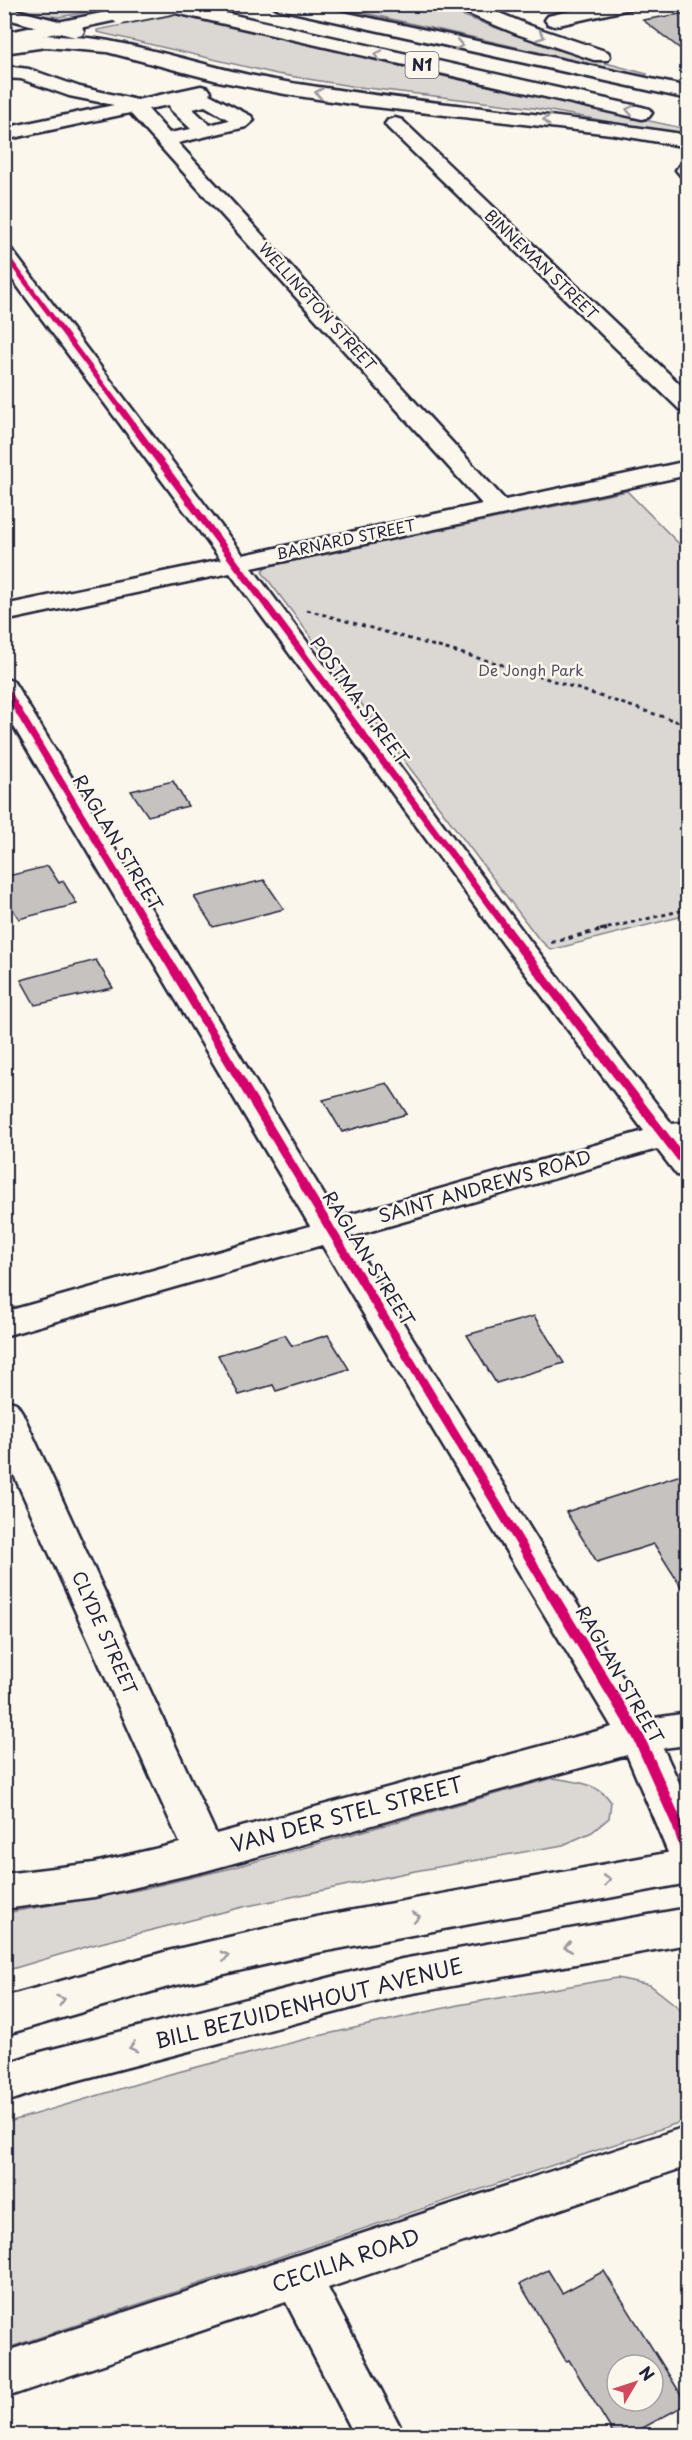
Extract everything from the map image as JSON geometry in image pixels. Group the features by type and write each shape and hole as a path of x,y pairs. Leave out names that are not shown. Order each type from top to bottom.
{"main road":[{"name":"N1","path":"158,4 655,115"},
{"path":"4,39 171,4"},
{"name":"N1","path":"279,4 687,93"},
{"path":"460,4 586,52 687,79"},
{"path":"554,20 628,4"},
{"path":"4,12 80,33 108,46 218,75 285,88 611,128 687,141"},
{"path":"4,47 46,41 108,46"},
{"path":"4,72 20,73 74,91 115,98 134,106"},
{"path":"4,134 201,92"},
{"name":"WELLINGTON STREET","path":"134,106 499,508"},
{"name":"BINNEMAN STREET","path":"394,124 687,405"},
{"path":"166,139 205,131"},
{"name":"POSTMA STREET","path":"4,253 520,947 676,1133 687,1167"},
{"name":"BARNARD STREET","path":"4,613 687,468"},
{"name":"RAGLAN STREET","path":"4,687 638,1736 677,1823 687,1855"},
{"name":"SAINT ANDREWS ROAD","path":"4,1324 676,1133"},
{"name":"CLYDE STREET","path":"4,1412 205,1854"},
{"name":"VAN DER STEL STREET","path":"4,1892 94,1880 205,1854 638,1736 687,1729"},
{"path":"4,2016 168,1969 316,1935 687,1866"},
{"name":"BILL BEZUIDENHOUT AVENUE","path":"4,2084 40,2071 402,1977 687,1926"},
{"name":"CECILIA ROAD","path":"4,2375 687,2146"},
{"path":"298,2278 381,2436"}],"path":[{"path":"296,608 524,671 687,725"},
{"path":"544,943 687,909"}],"green space":[{"path":"9,5 128,5 59,17 41,15"},
{"path":"329,5 434,5 554,49 647,74 644,76"},
{"path":"178,14 415,70 687,129 687,136 534,108 351,86 277,74 97,32 97,30"},
{"name":"De Jongh Park","path":"627,491 687,552 687,915 551,950 538,938 262,572 265,567"},
{"path":"553,1778 585,1784 600,1791 611,1802 609,1818 592,1832 563,1845 415,1871 243,1907 89,1946 5,1971 5,1913 138,1890 232,1868"},
{"path":"617,1978 650,1985 678,2007 687,2021 687,2120 5,2349 5,2123 170,2074 314,2037 458,2005"}],"building":[{"path":"687,13 687,54 643,20"},
{"path":"173,781 188,806 148,816 131,791"},
{"path":"48,866 59,883 63,881 77,904 19,919 4,896 4,877"},
{"path":"264,880 284,909 213,927 194,897"},
{"path":"96,960 113,988 35,1005 21,980"},
{"path":"387,1083 407,1114 342,1132 323,1100"},
{"path":"534,1316 564,1363 496,1383 467,1335"},
{"path":"285,1335 292,1346 328,1335 349,1369 276,1391 273,1385 239,1395 218,1355"},
{"path":"687,1473 687,1596 654,1544 597,1562 566,1512"},
{"path":"548,2270 562,2293 604,2271 655,2353 605,2353 605,2413 665,2413 665,2369 687,2404 628,2436 615,2436 569,2360 566,2361 520,2284"}],"cycle path":[{"path":"4,253 520,947 688,1167"},
{"path":"4,687 322,1218 638,1736 677,1823 688,1855"}]}
